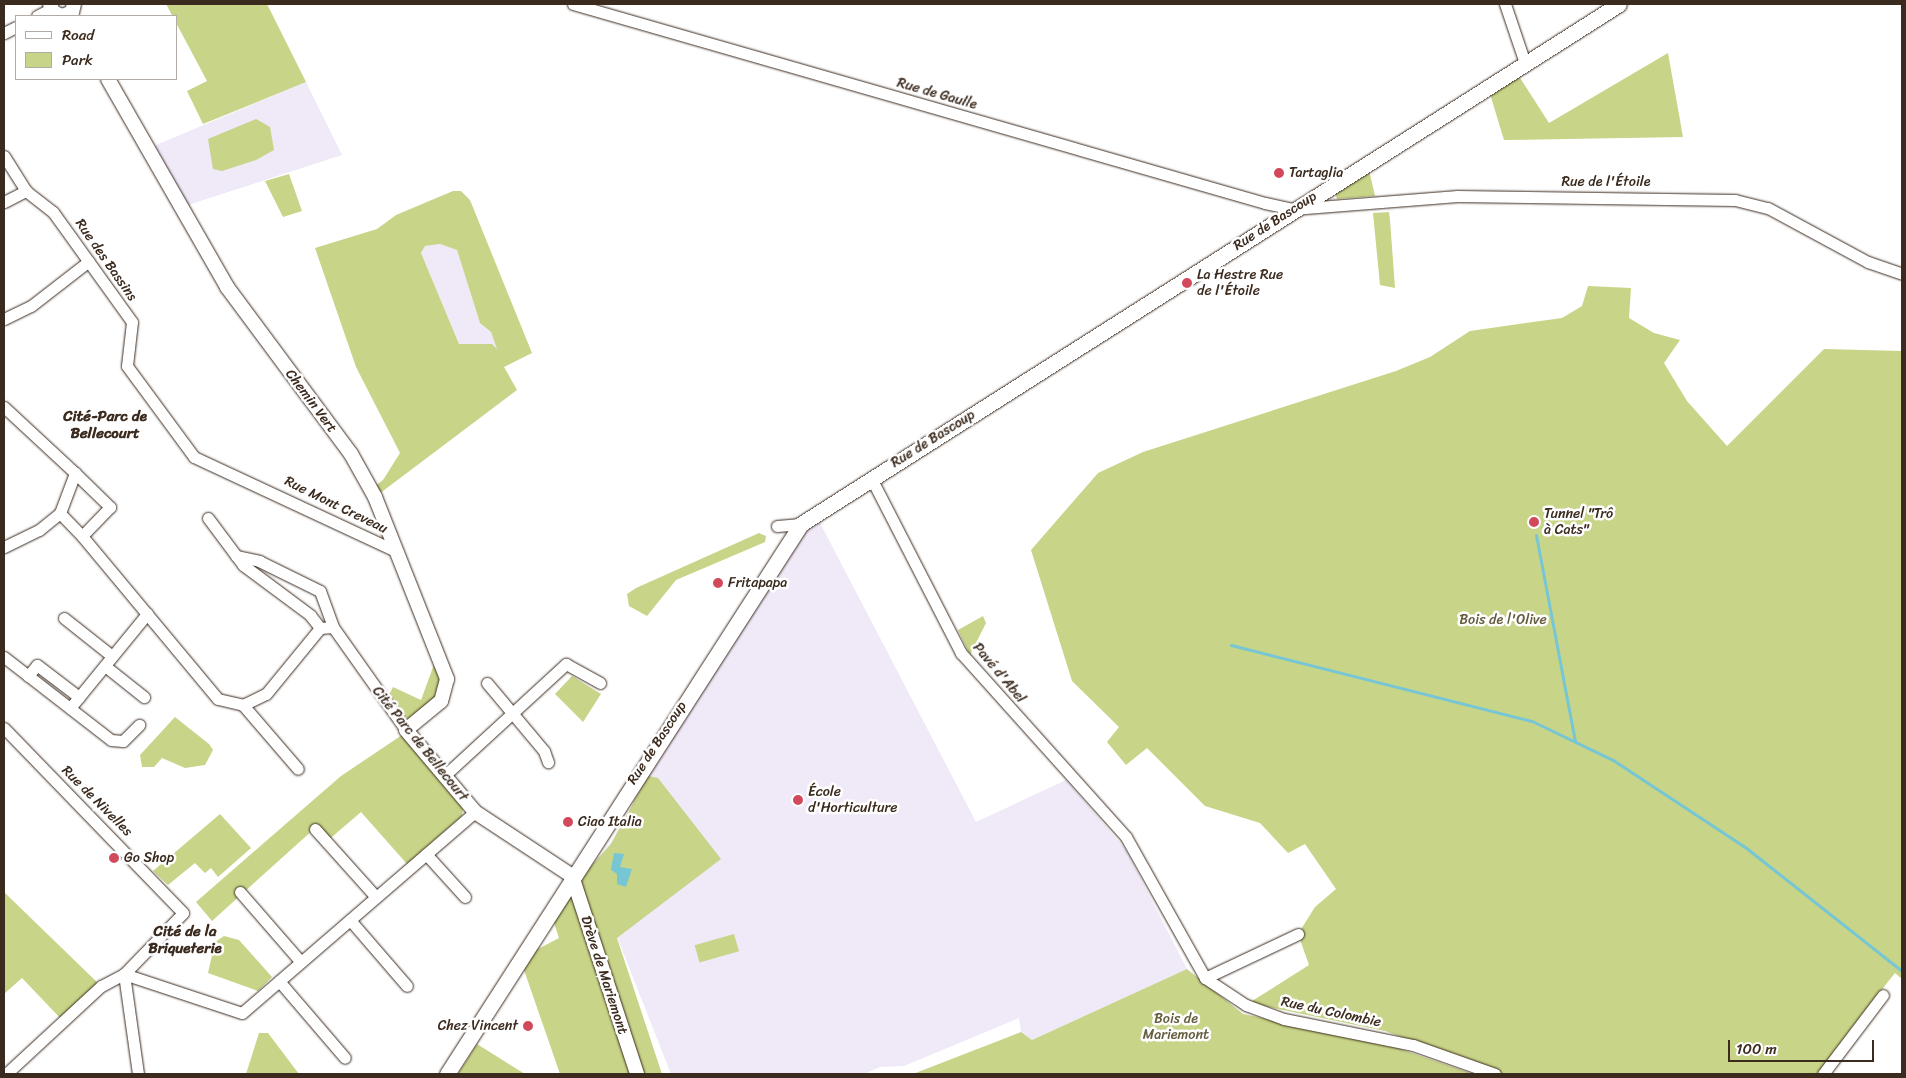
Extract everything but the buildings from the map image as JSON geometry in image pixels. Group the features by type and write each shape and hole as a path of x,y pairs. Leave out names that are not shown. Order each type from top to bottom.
{"main road":[{"name":"Rue de Bascoup","path":"447,1074 572,876 801,524 1293,209 1619,4"}],"street":[{"name":"Rue de Gaulle","path":"573,4 1293,209"},
{"path":"1505,4 1525,63"},
{"path":"42,15 64,11"},
{"name":"Chemin Vert","path":"109,80 227,287 351,454 398,552 448,683 441,701 406,730"},
{"name":"Rue des Bassins","path":"4,156 26,191 53,212 132,322 127,366 194,457 261,486"},
{"path":"4,202 26,191"},
{"name":"Rue de l'Étoile","path":"1293,209 1457,196 1728,199 1768,208 1868,262 1902,274"},
{"path":"4,319 31,306 89,262"},
{"path":"4,407 110,507 82,536"},
{"path":"4,547 39,530 60,513 75,473"},
{"name":"Pavé d'Abel","path":"871,478 966,659 1126,837"},
{"name":"Rue Mont Creveau","path":"261,486 398,552"},
{"path":"60,513 82,536 147,614 207,690 225,702 244,705 266,694 320,628 332,627"},
{"path":"208,518 236,556 258,578 310,615 320,628"},
{"path":"777,526 801,524"},
{"name":"Cité Parc de Bellecourt","path":"236,556 320,591 332,627 406,730 475,812 572,876"},
{"path":"70,708 147,614"},
{"path":"64,618 112,656"},
{"path":"4,657 116,742 126,739 139,725"},
{"path":"444,776 514,715 566,664 600,683"},
{"path":"28,676 37,665 79,697"},
{"path":"105,666 144,697"},
{"path":"487,683 544,751 548,762"},
{"path":"244,705 298,769"},
{"name":"Rue de Nivelles","path":"4,728 183,913 124,974"},
{"name":"Cité Parc de Bellecourt","path":"124,974 242,1013 475,812"},
{"path":"314,829 376,898"},
{"name":"Rue du Colombie","path":"1126,837 1205,978 1246,1005 1284,1019 1413,1044 1495,1074"},
{"path":"426,854 465,897"},
{"name":"Drève de Mariemont","path":"572,876 637,1074"},
{"path":"240,892 300,961"},
{"path":"350,920 407,986"},
{"path":"1205,978 1298,934"},
{"path":"6,1074 101,986 124,974 138,1074"},
{"path":"279,981 345,1058"},
{"path":"1823,1074 1883,995"}],"shaded area":[{"path":"306,82 342,155 191,204 186,210 149,148"},
{"path":"440,244 457,250 480,323 491,332 498,350 484,344 459,344 421,253 425,246"},
{"name":"École d'Horticulture","path":"819,521 976,822 1066,780 1126,850 1187,969 1032,1040 1021,1032 1019,1018 904,1066 880,1067 864,1074 671,1074 590,868 611,842 633,805 633,794 804,532"}],"green space":[{"path":"166,4 267,4 306,82 203,124 187,91 207,81 178,27 178,15 172,15"},
{"path":"1668,53 1683,137 1504,140 1490,94 1515,70 1549,123"},
{"path":"256,119 270,127 274,150 256,160 222,171 213,169 208,139"},
{"path":"1369,170 1375,196 1337,199 1335,193"},
{"path":"289,174 302,211 283,217 265,181"},
{"path":"453,191 461,191 470,200 532,353 504,367 517,390 375,497 371,489 383,480 400,453 356,367 315,248 377,229 396,215","holes":["440,244 457,250 480,323 491,332 497,349 492,344 459,344 421,253 425,246"]},
{"path":"1389,212 1395,288 1380,285 1373,213"},
{"name":"Bois de l'Olive","path":"1588,286 1631,288 1629,318 1654,333 1680,340 1664,363 1687,401 1727,446 1824,349 1902,351 1902,979 1895,973 1818,1074 1501,1074 1385,1031 1249,1003 1309,965 1298,934 1315,907 1336,889 1305,844 1288,853 1260,823 1205,806 1147,748 1126,765 1107,742 1119,727 1072,681 1031,550 1098,473 1143,452 1396,371 1430,357 1470,331 1562,318 1582,306"},
{"path":"759,533 766,536 765,542 676,580 647,616 629,606 627,594 636,588"},
{"path":"983,616 986,623 970,655 958,630"},
{"path":"436,659 443,678 439,696 406,722 387,699 393,687 421,700"},
{"path":"572,676 601,694 583,722 555,694"},
{"path":"175,717 209,744 213,750 205,765 185,768 162,758 154,767 142,767 140,755"},
{"path":"402,735 463,808 462,816 407,864 361,812 326,842 314,829 212,921 196,902 341,776"},
{"path":"648,776 658,778 721,859 617,938 662,1074 560,1074 524,970 536,950 559,938 550,911 581,861 591,866 611,844"},
{"path":"220,814 251,848 218,877 211,868 205,873 195,863 168,885 153,871"},
{"path":"4,892 101,986 63,1021 22,978 4,994"},
{"path":"734,934 739,951 700,963 695,945"},
{"path":"224,936 239,940 272,977 258,991 208,973 215,942"},
{"name":"Bois de Mariemont","path":"1187,969 1243,1014 1380,1042 1473,1074 913,1074 1021,1032 1032,1040"},
{"path":"259,1033 268,1033 299,1074 246,1074"},
{"path":"477,1044 525,1074 458,1074"}],"water":[{"path":"614,853 624,854 620,867 632,869 626,887 617,884 617,874 611,870"}],"waterway":[{"path":"1536,535 1575,741"},
{"path":"1231,645 1532,721 1613,760 1745,847 1902,971"}],"place":[{"name":"Tartaglia","path":"1279,173"},
{"name":"La Hestre Rue de l'Étoile","path":"1187,283"},
{"name":"Tunnel \"Trô à Cats\"","path":"1534,522"},
{"name":"Fritapapa","path":"718,583"},
{"name":"École d'Horticulture","path":"798,800"},
{"name":"Ciao Italia","path":"568,822"},
{"name":"Go Shop","path":"114,858"},
{"name":"Chez Vincent","path":"528,1026"}],"district":[{"name":"Cité-Parc de Bellecourt","path":"105,424"},
{"name":"Cité de la Briqueterie","path":"185,940"}]}
